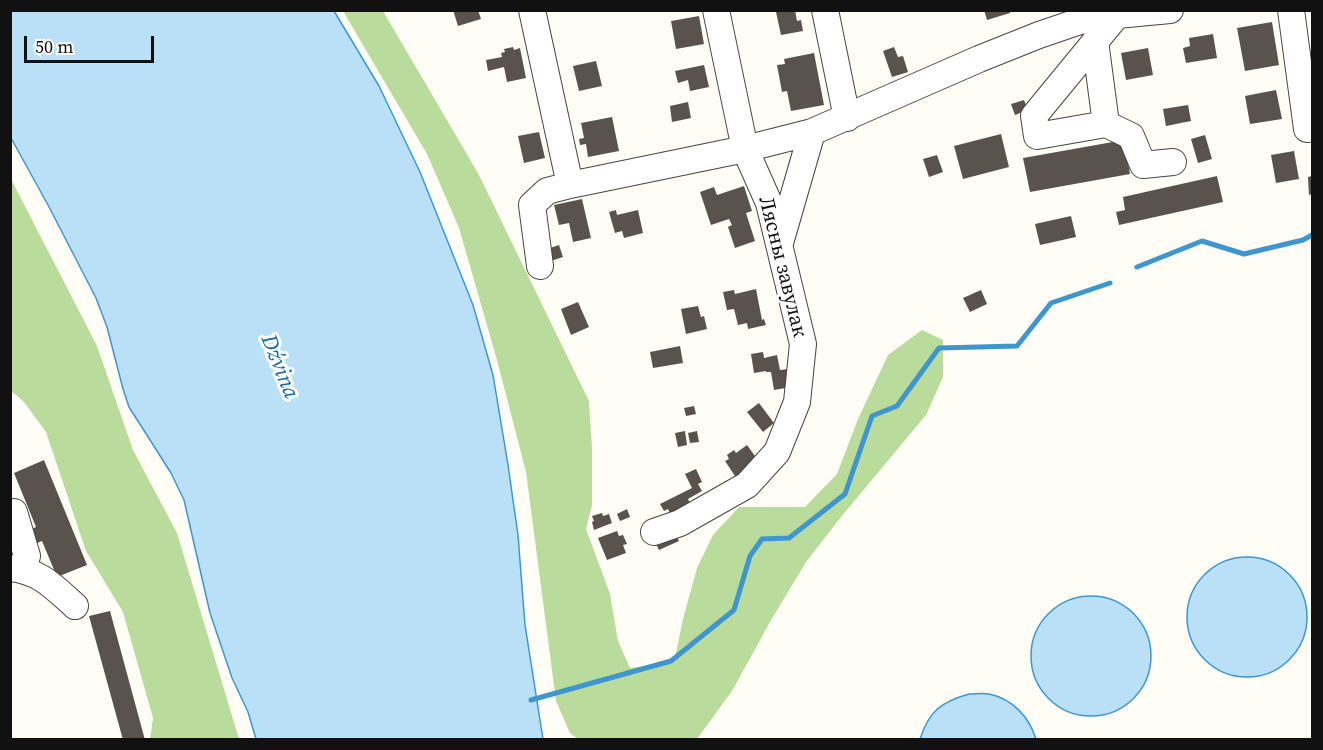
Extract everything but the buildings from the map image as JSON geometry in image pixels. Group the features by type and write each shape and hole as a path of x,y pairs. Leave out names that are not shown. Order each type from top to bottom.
{"street":[{"path":"532,10 570,184"},
{"name":"Лясны завулак","path":"654,532 680,523 747,485 777,452 797,402 803,344 769,203 744,149 716,10"},
{"path":"825,10 847,118"},
{"path":"540,266 532,205 547,191 570,184 744,149 812,132 1039,34 1086,19 1116,13 1170,10"},
{"path":"1291,10 1307,129"},
{"path":"1116,13 1034,116 1037,136 1106,124 1131,136 1143,165 1173,162"},
{"path":"1095,41 1106,124"},
{"path":"780,243 812,132"},
{"path":"14,512 27,556 17,568 46,580 75,606"}],"green space":[{"path":"343,11 383,11 478,173 589,401 592,505 586,529 610,594 618,641 630,668 674,662 697,568 713,535 739,507 805,507 837,474 858,419 888,355 922,330 943,340 943,377 926,415 806,562 732,691 697,739 579,740 570,733 556,701 526,472 459,228 427,154"},
{"path":"11,179 97,346 133,450 177,533 239,739 150,739 153,718 123,612 86,551 46,432 24,402 11,391"}],"water":[{"name":"Dźvina","path":"10,11 334,11 379,86 420,172 473,305 493,375 508,465 518,535 525,625 543,739 256,739 210,613 184,500 171,473 129,407 107,327 96,298 11,138"},
{"path":"1247,557 1270,562 1289,575 1302,594 1307,617 1302,640 1289,659 1270,672 1247,677 1224,672 1205,659 1192,640 1187,617 1192,594 1205,575 1224,562"},
{"path":"1091,596 1114,601 1133,614 1146,633 1151,656 1146,679 1133,698 1114,711 1091,716 1068,711 1049,698 1036,679 1031,656 1036,633 1049,614 1068,601"},
{"path":"969,694 998,696 1013,705 1029,723 1036,739 920,739 928,721 937,709 951,700"}],"waterway":[{"path":"1137,267 1202,241 1244,254 1303,240 1312,235"},
{"path":"531,700 671,661 734,610 750,556 762,539 789,538 845,494 872,416 897,406 939,348 1017,346 1051,303 1110,283"}]}
